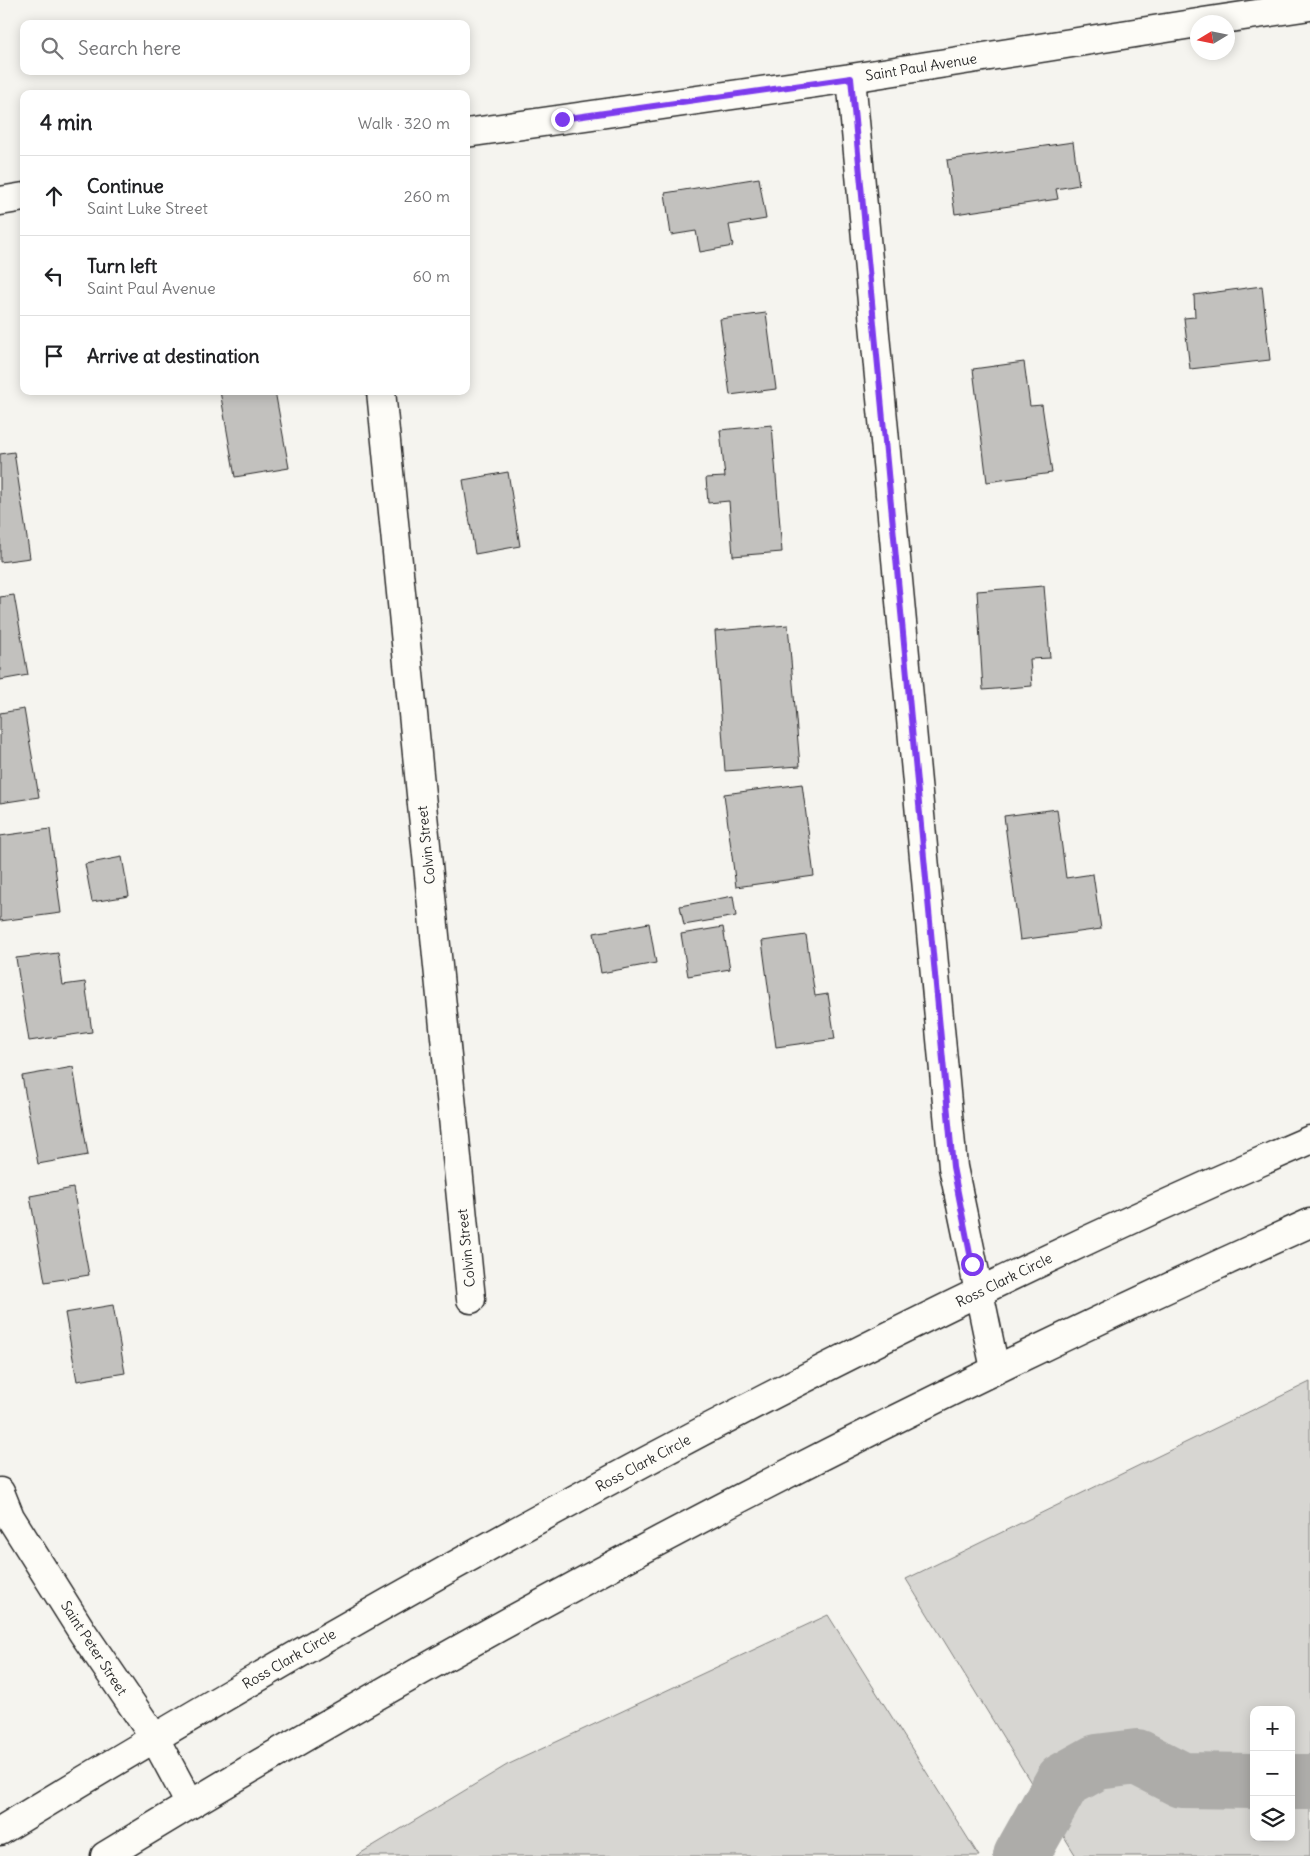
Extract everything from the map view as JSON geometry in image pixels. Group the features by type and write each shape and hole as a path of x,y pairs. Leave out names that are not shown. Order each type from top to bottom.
{"main road":[{"path":"1235,17 1310,6"},
{"name":"Saint Paul Avenue","path":"470,132 851,78 1190,24"},
{"path":"851,78 953,1167 995,1369"},
{"path":"0,201 20,198"},
{"name":"Colvin Street","path":"381,395 471,1299"},
{"name":"Ross Clark Circle","path":"0,1831 154,1737 486,1547 802,1381 978,1292 1113,1227 1310,1140"},
{"path":"105,1856 190,1804 506,1622 835,1448 1174,1284 1310,1224"},
{"name":"Saint Peter Street","path":"0,1492 10,1517 83,1633 154,1737 190,1804"}],"shaded area":[{"path":"1310,1382 1310,1856 1076,1856 906,1579"},
{"path":"828,1615 979,1856 356,1856 507,1765"}],"building":[{"path":"1073,142 1079,185 1056,189 1058,199 955,214 947,160"},
{"path":"759,178 766,219 729,225 733,246 700,252 696,231 671,235 665,193"},
{"path":"1262,286 1270,360 1190,369 1184,318 1195,317 1194,295"},
{"path":"766,313 776,389 730,395 720,319"},
{"path":"1024,362 1030,406 1042,405 1052,473 987,482 973,369"},
{"path":"221,395 276,395 289,468 235,477"},
{"path":"772,425 782,552 733,556 729,501 708,503 706,478 725,477 720,430"},
{"path":"14,452 30,558 0,562 0,454"},
{"path":"508,472 520,546 475,554 463,480"},
{"path":"1044,586 1050,658 1030,659 1032,686 983,690 977,591"},
{"path":"14,595 28,675 0,680 0,597"},
{"path":"788,625 800,766 725,771 715,631"},
{"path":"24,709 39,797 0,803 0,713"},
{"path":"802,784 814,876 736,887 724,794"},
{"path":"1057,809 1066,878 1093,874 1101,929 1020,940 1004,816"},
{"path":"50,829 61,913 0,921 0,836"},
{"path":"122,857 129,896 92,902 85,864"},
{"path":"733,896 736,916 684,925 680,906"},
{"path":"649,923 656,963 601,973 594,933"},
{"path":"723,927 730,969 688,976 681,934"},
{"path":"806,935 815,996 828,994 835,1039 776,1047 762,941"},
{"path":"58,953 63,985 85,982 92,1032 29,1041 16,958"},
{"path":"73,1067 88,1155 38,1164 22,1076"},
{"path":"73,1188 89,1275 45,1282 30,1196"},
{"path":"113,1305 125,1373 77,1381 65,1313"}],"waterway":[{"path":"1021,1856 1063,1781 1097,1762 1137,1757 1182,1780 1250,1781"},
{"path":"1295,1782 1310,1782"}],"route":[{"path":"562,119 851,78 953,1167 972,1264"}]}
